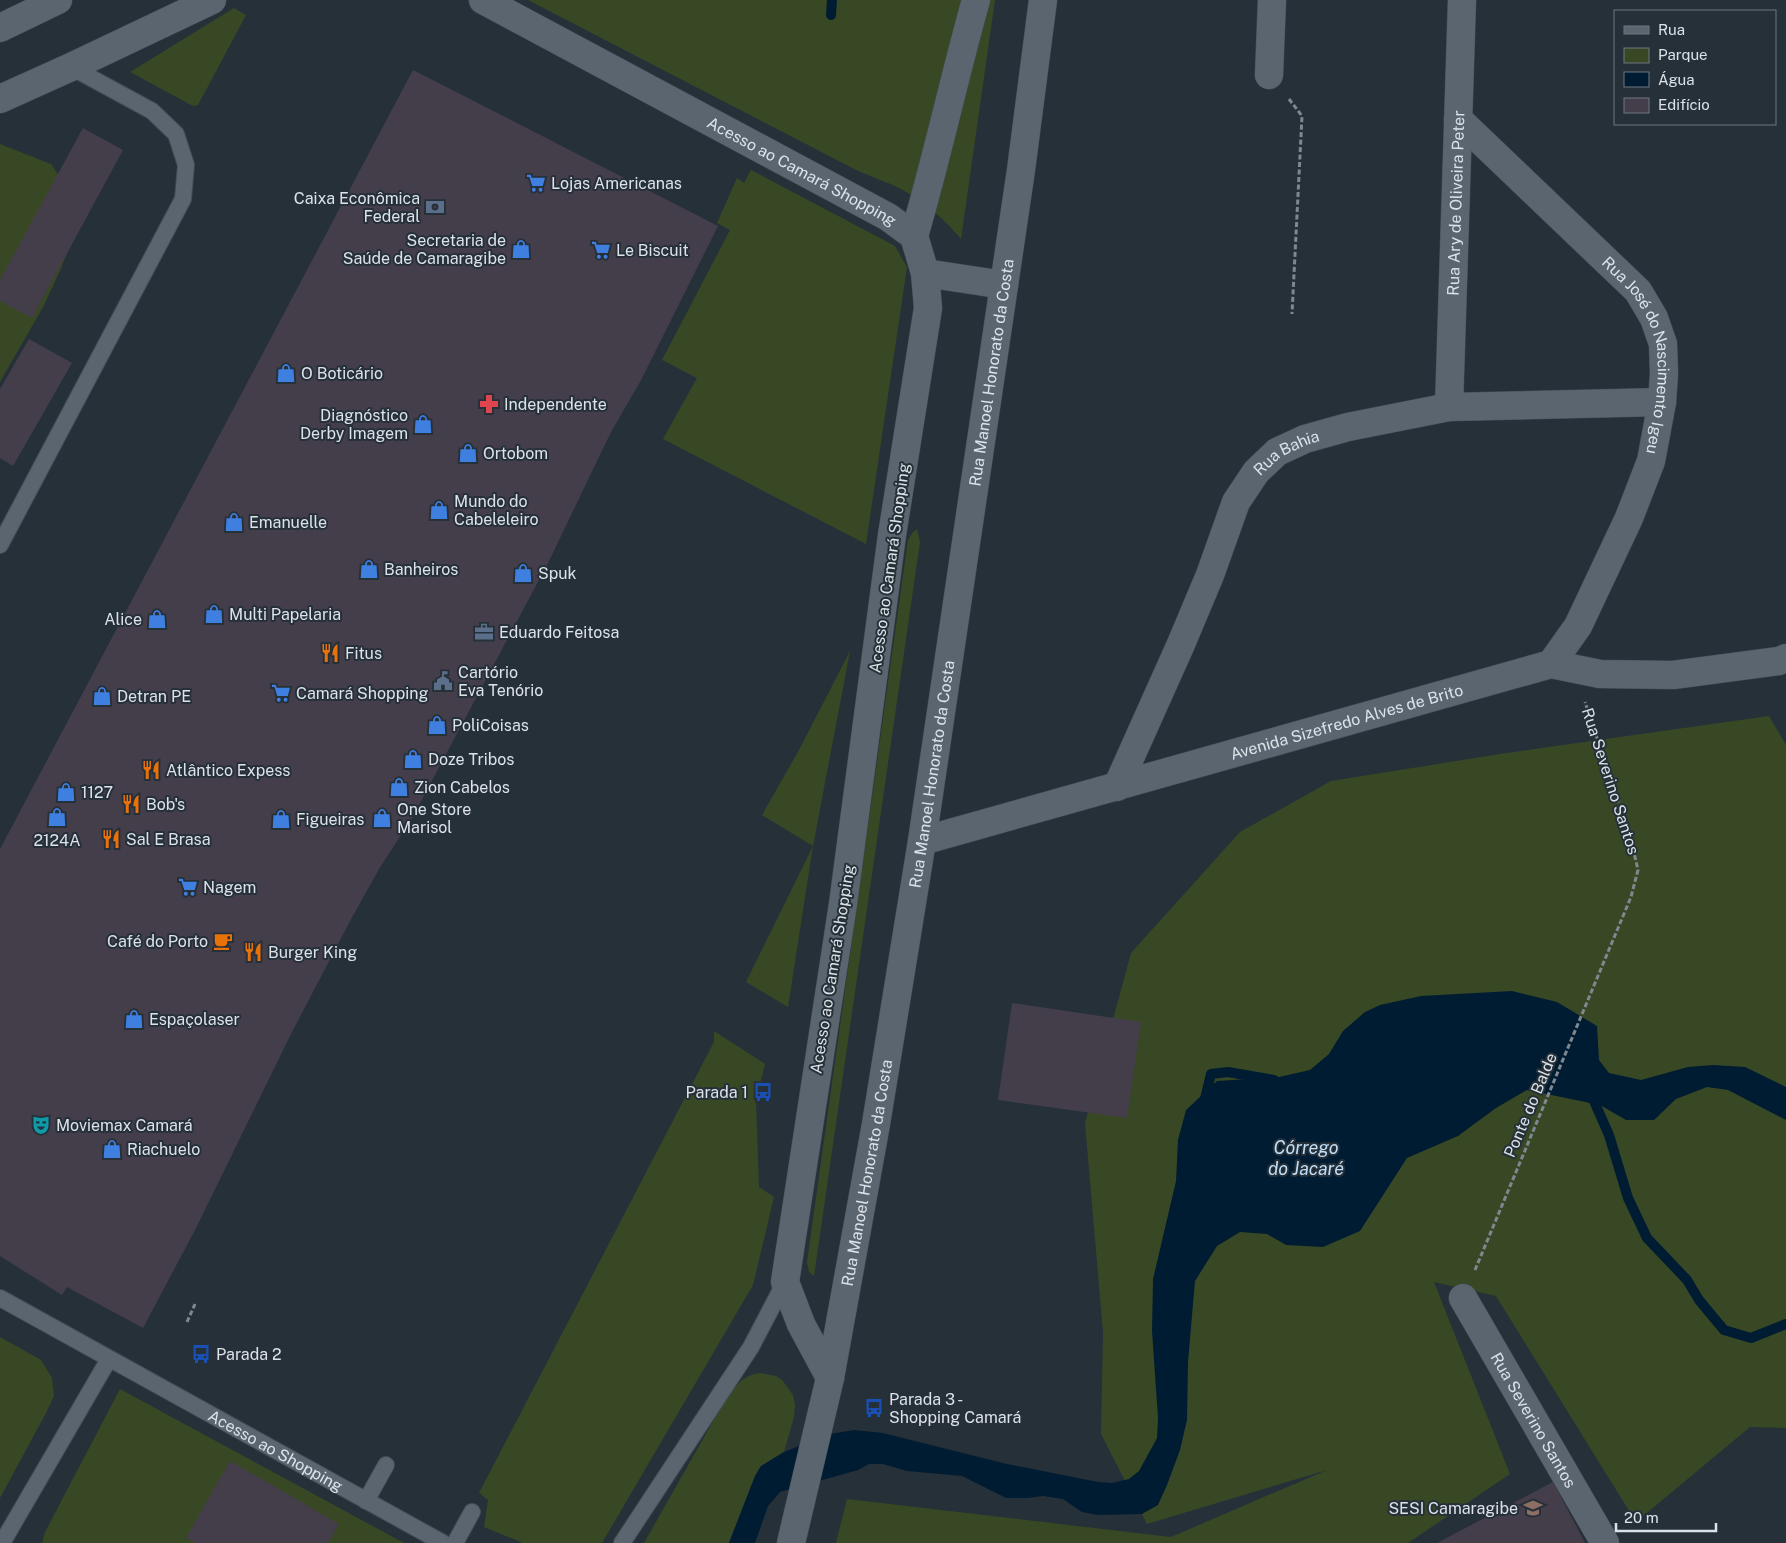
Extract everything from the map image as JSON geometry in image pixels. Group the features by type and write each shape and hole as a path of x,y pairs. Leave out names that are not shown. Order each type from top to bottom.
{"street":[{"path":"0,28 58,0"},
{"path":"0,98 71,67 212,0"},
{"name":"Acesso ao Camará Shopping","path":"483,0 888,217 914,236 925,273 928,308 892,535 842,904 785,1282 801,1324 830,1378"},
{"path":"914,236 976,0"},
{"name":"Rua Manoel Honorato da Costa","path":"791,1543 830,1378 875,1130 922,841 1021,170 1043,0"},
{"path":"1270,75 1272,0"},
{"name":"Rua Ary de Oliveira Peter","path":"1449,407 1462,0"},
{"name":"Rua José do Nascimento Igeu","path":"1458,119 1638,291 1654,318 1663,344 1664,374 1662,402 1651,461 1629,518 1578,626 1562,666"},
{"path":"925,273 1004,285"},
{"name":"Rua Bahia","path":"1116,787 1181,644 1210,575 1236,502 1256,472 1277,452 1305,439 1348,427 1449,407 1662,402"},
{"name":"Avenida Sizefredo Alves de Brito","path":"922,841 1562,666 1600,674 1673,675 1784,665"},
{"name":"Rua Severino Santos","path":"1463,1298 1605,1543"}],"lane":[{"path":"0,545 184,199 186,165 176,134 152,111 71,67"},
{"path":"622,1543 751,1347 785,1282"},
{"name":"Acesso ao Shopping","path":"0,1298 443,1543"},
{"path":"2,1543 109,1359"},
{"path":"366,1501 386,1464"},
{"path":"455,1543 472,1512"}],"path":[{"path":"1270,75 1302,116 1292,314"},
{"name":"Rua Severino Santos","path":"1562,666 1632,844 1638,870 1631,897 1620,922"},
{"name":"Ponte do Balde","path":"1463,1298 1620,922"},
{"path":"187,1322 195,1304"}],"green space":[{"path":"528,0 995,0 961,239 934,211 901,189 858,171"},
{"path":"234,8 246,15 198,105 193,106 130,72"},
{"path":"0,144 51,164 74,198 74,235 43,307 0,382"},
{"path":"751,170 895,246 907,267 866,544 663,439 697,378 662,360 730,230 717,223 737,178 744,183"},
{"path":"917,529 920,542 814,1276 809,1272 807,1262 908,540"},
{"path":"850,651 813,846 762,815 799,750"},
{"path":"1769,716 1786,745 1786,1428 1750,1427 1636,1522 1496,1296 1434,1282 1510,1474 1408,1543 836,1543 847,1499 1171,1537 1327,1470 1147,1524 1101,1434 1103,1332 1085,1123 1131,953 1240,832 1331,781 1500,754"},
{"path":"813,846 788,1007 746,982"},
{"path":"714,1031 765,1064 756,1101 759,1187 774,1197 753,1285 602,1543 523,1543 484,1527 488,1500 479,1493 714,1042"},
{"path":"0,1337 41,1360 52,1378 54,1396 0,1498"},
{"path":"760,1373 776,1376 783,1381 793,1395 795,1405 794,1417 784,1452 761,1466 755,1476 729,1543 644,1543 728,1395 742,1380"},
{"path":"120,1389 404,1543 42,1543 45,1532"}],"water":[{"name":"Córrego do Jacaré","path":"1512,991 1557,1002 1597,1026 1599,1060 1609,1073 1641,1080 1688,1067 1713,1065 1745,1067 1786,1087 1786,1120 1728,1090 1707,1087 1676,1099 1654,1120 1626,1120 1600,1105 1527,1090 1496,1108 1458,1136 1407,1158 1360,1231 1323,1247 1286,1245 1267,1234 1240,1232 1217,1246 1195,1281 1188,1362 1187,1420 1180,1450 1158,1505 1142,1514 1098,1515 1082,1512 1063,1499 1043,1496 1006,1498 962,1476 907,1471 883,1464 869,1464 858,1470 780,1492 768,1506 755,1543 729,1543 755,1476 761,1466 784,1452 830,1434 854,1430 883,1433 1007,1464 1098,1482 1112,1483 1129,1479 1139,1471 1157,1438 1158,1418 1152,1331 1153,1279 1176,1181 1178,1140 1186,1110 1217,1081 1279,1077 1310,1070 1329,1054 1343,1031 1365,1012 1380,1005 1421,996"}],"building":[{"name":"Camará Shopping","path":"413,70 718,226 640,382 611,432 548,563 412,818 379,869 349,923 291,1034 195,1230 143,1328 67,1287 62,1295 0,1256 0,849"},
{"path":"83,128 123,150 32,318 0,301 0,280"},
{"path":"29,339 72,363 13,466 0,458 0,389"},
{"path":"1012,1003 1141,1022 1127,1118 998,1100"},
{"path":"230,1461 339,1524 328,1543 196,1543 186,1538"},
{"name":"SESI Camaragibe","path":"1553,1482 1585,1543 1437,1543"}],"waterway":[{"path":"831,15 832,0"},
{"name":"Córrego do Jacaré","path":"1204,1103 1211,1074 1228,1072 1274,1080"},
{"name":"Córrego do Jacaré","path":"1590,1092 1609,1135 1628,1198 1647,1238 1687,1280 1699,1300 1724,1330 1751,1338 1786,1324"}],"place":[{"name":"Lojas Americanas","path":"536,183"},
{"name":"Caixa Econômica Federal","path":"435,207"},
{"name":"Secretaria de Saúde de Camaragibe","path":"521,249"},
{"name":"Le Biscuit","path":"601,250"},
{"name":"O Boticário","path":"286,373"},
{"name":"Independente","path":"489,404"},
{"name":"Diagnóstico Derby Imagem","path":"423,424"},
{"name":"Ortobom","path":"468,453"},
{"name":"Mundo do Cabeleleiro","path":"439,510"},
{"name":"Emanuelle","path":"234,522"},
{"name":"Banheiros","path":"369,569"},
{"name":"Spuk","path":"523,573"},
{"name":"Multi Papelaria","path":"214,614"},
{"name":"Alice","path":"157,619"},
{"name":"Eduardo Feitosa","path":"484,632"},
{"name":"Fitus","path":"330,653"},
{"name":"Cartório Eva Tenório","path":"443,681"},
{"name":"Camará Shopping","path":"281,693"},
{"name":"Detran PE","path":"102,696"},
{"name":"PoliCoisas","path":"437,725"},
{"name":"Doze Tribos","path":"413,759"},
{"name":"Atlântico Expess","path":"151,770"},
{"name":"Zion Cabelos","path":"399,787"},
{"name":"1127","path":"66,792"},
{"name":"Bob's","path":"131,804"},
{"name":"2124A","path":"57,817"},
{"name":"One Store Marisol","path":"382,818"},
{"name":"Figueiras","path":"281,819"},
{"name":"Sal E Brasa","path":"111,839"},
{"name":"Nagem","path":"188,887"},
{"name":"Café do Porto","path":"223,941"},
{"name":"Burger King","path":"253,952"},
{"name":"Espaçolaser","path":"134,1019"},
{"name":"Parada 1","path":"763,1092"},
{"name":"Moviemax Camará","path":"41,1125"},
{"name":"Riachuelo","path":"112,1149"},
{"name":"Parada 2","path":"201,1354"},
{"name":"Parada 3 - Shopping Camará","path":"874,1408"},
{"name":"SESI Camaragibe","path":"1533,1508"}]}
